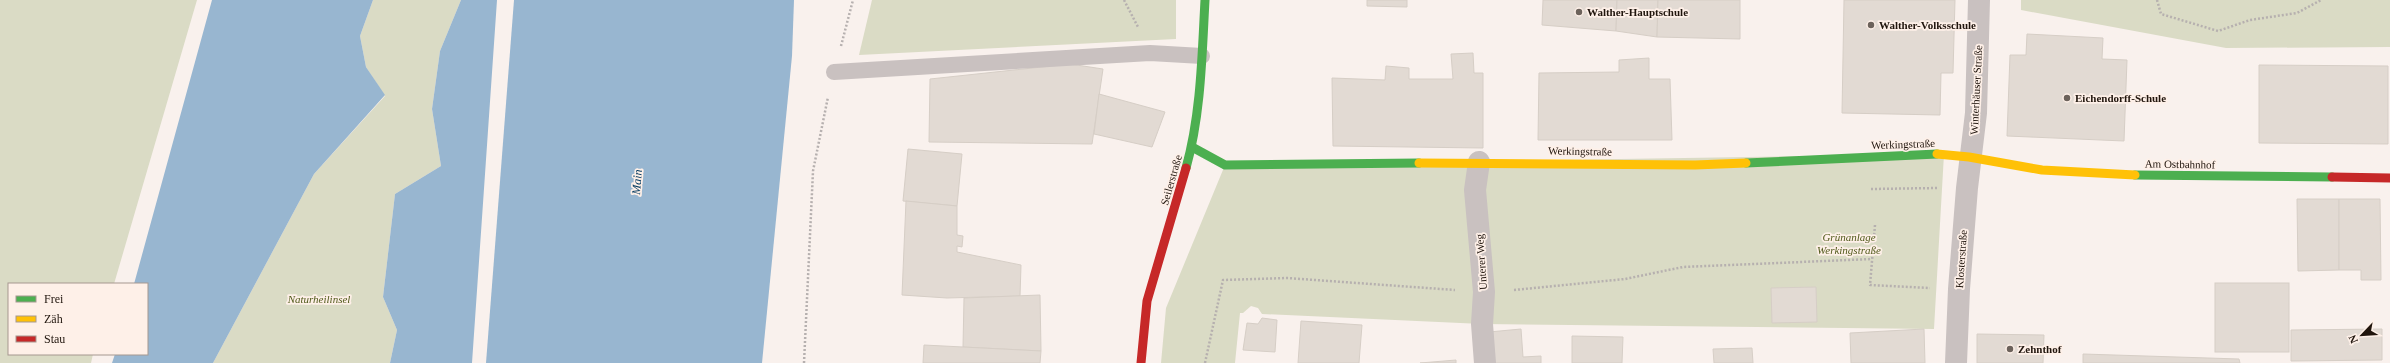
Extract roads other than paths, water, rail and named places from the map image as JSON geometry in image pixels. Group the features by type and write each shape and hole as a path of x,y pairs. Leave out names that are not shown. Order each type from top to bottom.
{"street":[{"name":"Seilerstraße","path":"1141,363 1147,301 1192,147 1202,56 1205,0"},
{"name":"Winterhäuser Straße","path":"1972,156 1976,113 1979,0"},
{"name":"Werkingstraße","path":"1192,147 1225,165 1479,162 1695,165 1944,154 1972,156"},
{"name":"Am Ostbahnhof","path":"1972,156 2004,166 2042,170 2172,177 2390,178"},
{"name":"Klosterstraße","path":"1956,363 1959,289 1967,188 1972,156"},
{"name":"Unterer Weg","path":"1479,162 1475,190 1484,292 1482,324 1485,363"}],"lane":[{"path":"834,72 1150,53 1202,56"}],"water":[{"path":"212,0 373,0 360,36 366,67 385,95 314,174 213,363 112,363 115,355 148,355 148,283 134,283"},
{"path":"461,0 497,0 472,363 390,363 397,330 383,297 395,194 441,166 432,109 440,51"},
{"name":"Main","path":"514,0 794,0 792,56 762,363 486,363"}],"place":[{"name":"Walther-Hauptschule","path":"1579,12"},
{"name":"Walther-Volksschule","path":"1871,25"},
{"name":"Eichendorff-Schule","path":"2067,98"},
{"name":"Zehnthof","path":"2010,349"}],"park label":[{"name":"Grünanlage Werkingstraße","path":"1849,243"},
{"name":"Naturheilinsel","path":"319,299"}]}
